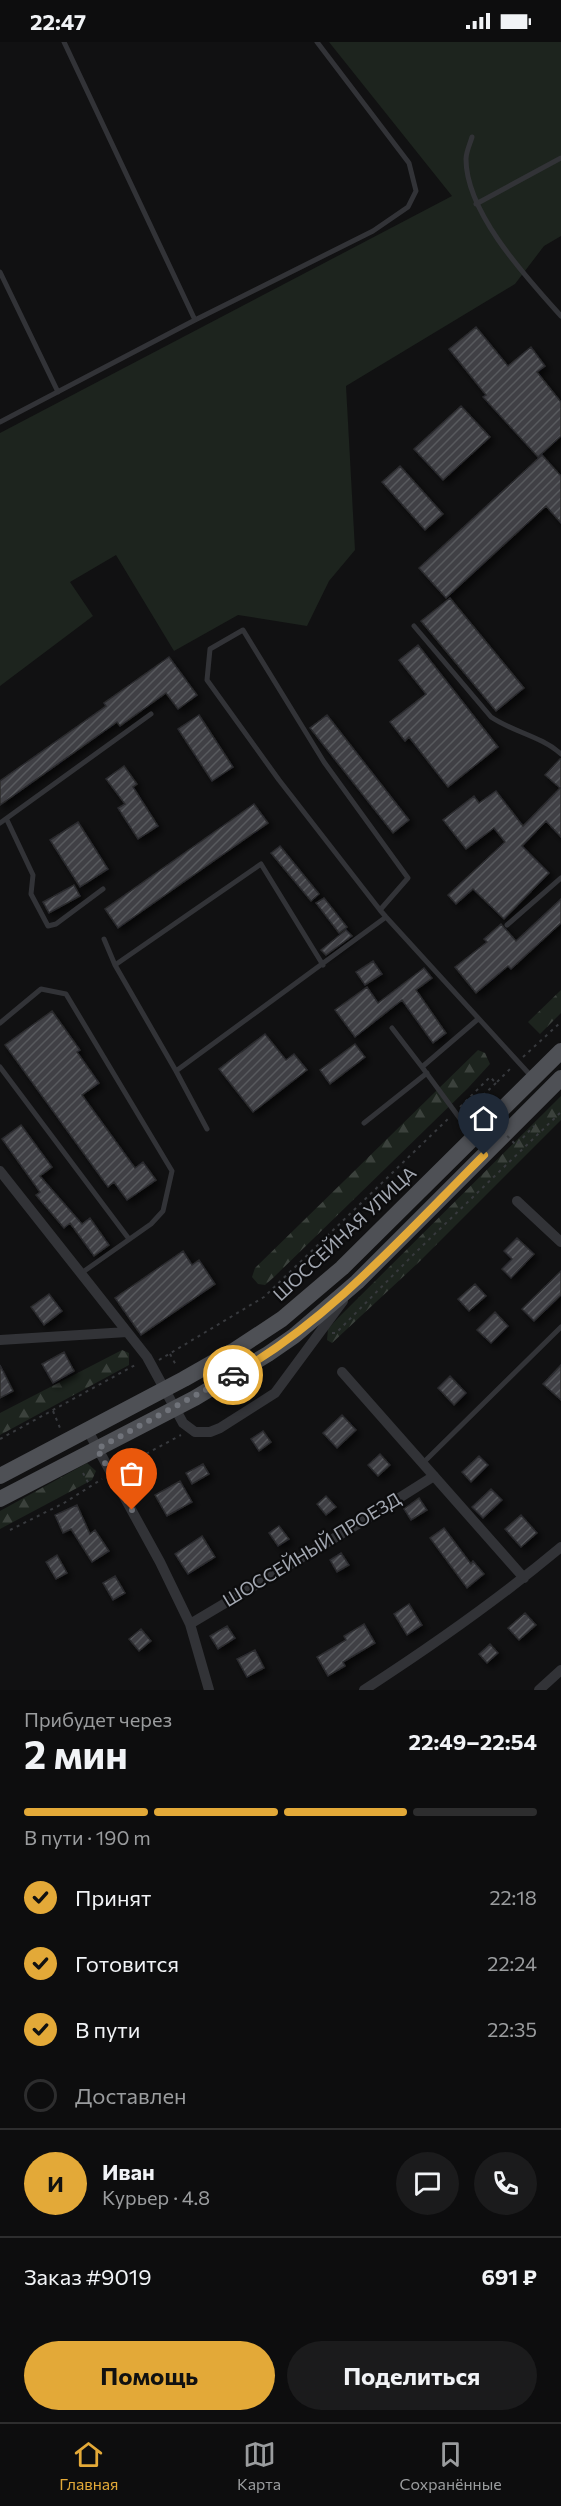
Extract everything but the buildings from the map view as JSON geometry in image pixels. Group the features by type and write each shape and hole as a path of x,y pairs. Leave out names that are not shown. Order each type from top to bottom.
{"main road":[{"name":"ШОССЕЙНАЯ УЛИЦА","path":"0,1476 184,1379 261,1334 320,1288 561,1051"},
{"path":"0,1499 176,1408 268,1354 318,1317 357,1282 561,1078"}],"street":[{"path":"0,1171 147,1357 189,1430 202,1433 220,1428 275,1393 357,1282"},
{"path":"517,1201 561,1242"},
{"path":"0,1340 127,1332"},
{"path":"342,1372 524,1578"},
{"path":"87,1429 160,1562 190,1624 209,1690"},
{"name":"ШОССЕЙНЫЙ ПРОЕЗД","path":"190,1624 434,1476"},
{"path":"364,1690 421,1653 524,1578 561,1547"},
{"path":"539,1690 561,1670"}],"lane":[{"path":"64,42 195,320"},
{"path":"0,422 195,320 373,231 408,207 416,191 409,163 317,42"},
{"path":"472,137 466,158 476,204 527,279 561,316"},
{"path":"476,204 561,158"},
{"path":"0,272 58,392"},
{"path":"414,626 490,717 548,743 561,754"},
{"path":"380,910 408,878 324,762 243,630 210,649 207,680 279,780 380,910 533,1079"},
{"path":"0,823 151,714"},
{"path":"7,820 33,875 31,894 48,926 56,924 103,889"},
{"path":"115,965 261,864 323,965"},
{"path":"507,925 561,878"},
{"path":"176,1071 386,917"},
{"path":"104,939 115,965 207,1129"},
{"path":"0,1023 41,989 66,994 172,1171 163,1211 151,1224 80,1274"},
{"path":"422,1067 478,1019"},
{"path":"392,1028 474,1138"},
{"path":"0,1067 129,1239"},
{"path":"364,1123 427,1073"},
{"path":"423,1463 561,1327"}],"path":[{"path":"540,1133 534,1126 516,1145 475,1103 561,1022"},
{"path":"0,1439 152,1353 159,1360 264,1298 490,1077 496,1083"},
{"path":"170,1354 184,1379"},
{"path":"10,1530 64,1503 111,1473 189,1430"}],"green space":[{"path":"329,42 561,42 561,236 544,246 515,284 346,386 355,550 329,581 307,626 238,615 174,651 116,555 70,582 93,616 0,686 0,433 452,196"},
{"path":"561,990 561,1013 540,1034 528,1022"},
{"path":"478,1050 485,1053 490,1064 468,1088 274,1277 265,1285 258,1284 252,1277 255,1268"},
{"path":"561,1096 561,1120 419,1262 332,1343 327,1340 328,1329 338,1318"},
{"path":"122,1350 129,1353 129,1365 0,1435 0,1413"},
{"path":"87,1463 96,1471 92,1480 0,1529 0,1511"}],"way so far":[{"path":"132,1510 97,1449 195,1398 233,1375"}],"route":[{"path":"233,1375 268,1354 318,1317 357,1282 484,1155"}]}
